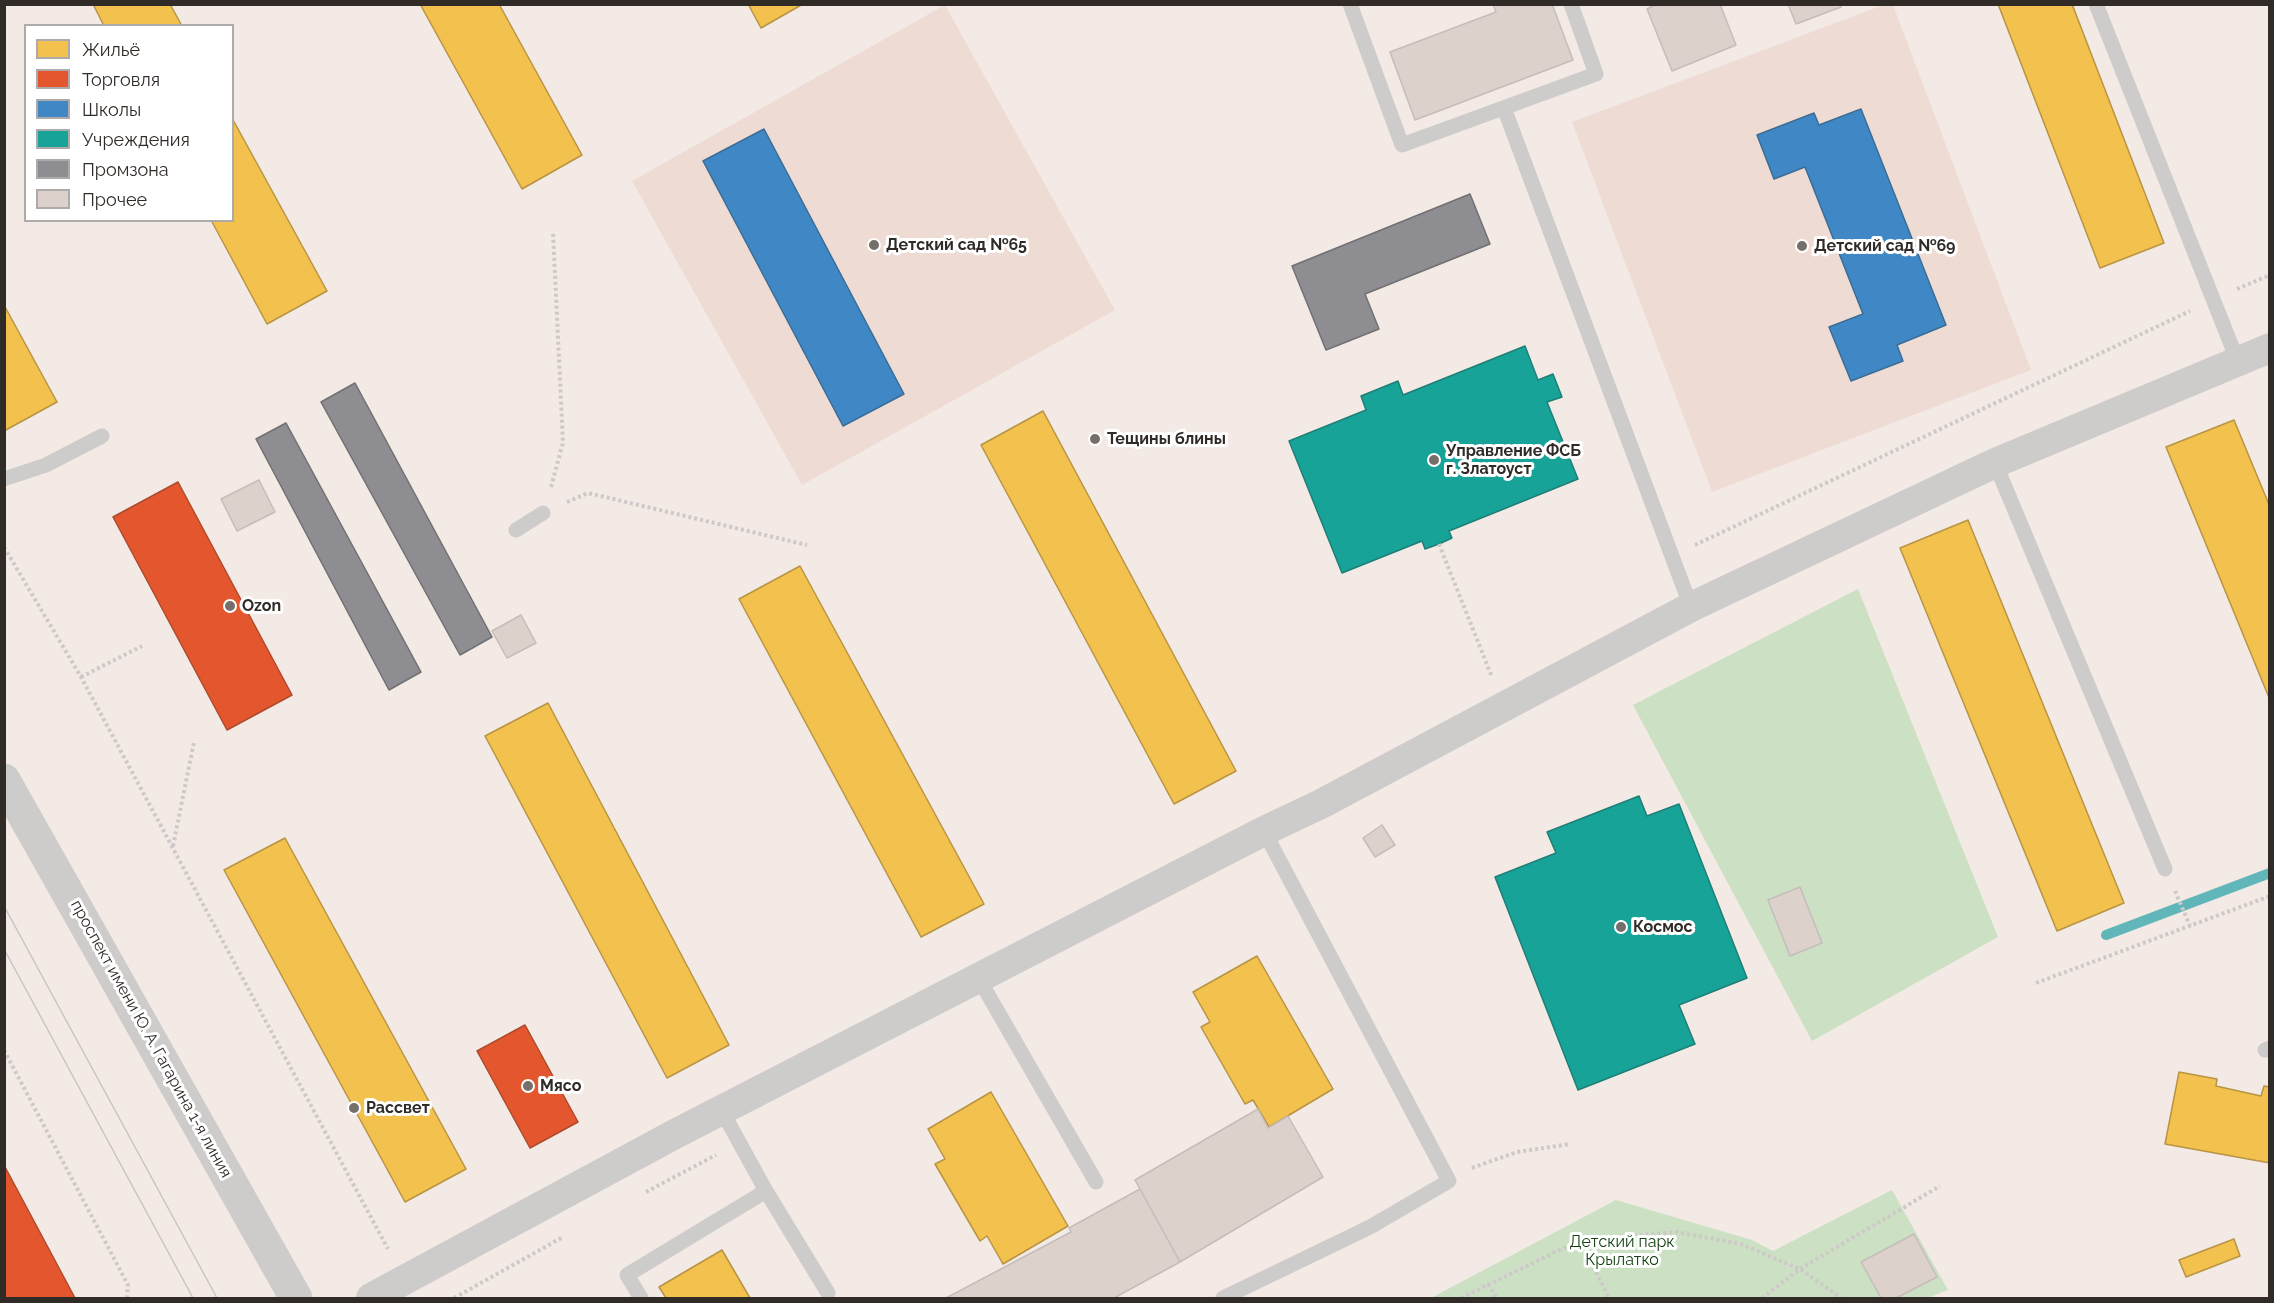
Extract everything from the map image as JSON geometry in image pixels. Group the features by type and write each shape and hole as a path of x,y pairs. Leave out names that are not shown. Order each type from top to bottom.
{"main road":[{"name":"проспект имени Ю. А. Гагарина 1-я линия","path":"4,780 296,1299"}],"street":[{"path":"371,1299 722,1111 1264,831 1321,804 1691,607 1995,463 2260,356"}],"lane":[{"path":"1350,4 1402,146 1596,74 1571,4"},
{"path":"2096,4 2213,300 2260,356"},
{"path":"1504,108 1691,607"},
{"path":"4,479 46,465 102,436"},
{"path":"1995,463 2165,869"},
{"path":"516,530 543,513"},
{"path":"1223,1299 1370,1227 1449,1181 1264,831"},
{"path":"979,979 1096,1182"},
{"path":"722,1111 766,1191 828,1293"},
{"path":"641,1299 627,1275 766,1191"}],"path":[{"path":"543,513 563,443 553,232"},
{"path":"1671,555 2270,275"},
{"path":"543,513 588,493 807,545"},
{"path":"1439,543 1504,708"},
{"path":"4,547 81,677 404,1280"},
{"path":"81,677 142,646"},
{"path":"172,847 194,742"},
{"path":"2165,869 2190,926"},
{"path":"2036,983 2270,896"},
{"path":"4,1050 128,1285 127,1299"},
{"path":"1473,1167 1517,1152 1570,1144"},
{"path":"1762,1299 1800,1269 1940,1186"},
{"path":"1461,1299 1580,1240 1677,1232 1741,1244 1800,1269 1841,1299"},
{"path":"1580,1240 1609,1299"},
{"path":"1488,1284 1497,1299"}],"shaded area":[{"name":"Детский сад №65","path":"945,5 1115,310 802,485 632,181"},
{"name":"Детский сад №69","path":"1883,5 1893,5 2031,370 1712,492 1572,122"}],"green space":[{"path":"1858,589 1998,937 1812,1041 1633,705"},
{"name":"Детский парк Крылатко","path":"1892,1190 1948,1290 1927,1298 1431,1298 1616,1200 1752,1240 1773,1251"}],"building: Жильё":[{"path":"93,4 170,4 181,24 103,24"},
{"path":"420,4 499,4 582,155 522,189"},
{"path":"748,4 803,4 761,28"},
{"path":"1998,4 2072,4 2164,243 2100,268"},
{"path":"234,122 327,291 267,324 212,222 234,222"},
{"path":"4,305 57,402 4,431"},
{"path":"1043,411 1236,771 1174,804 981,445"},
{"path":"2234,420 2270,507 2270,700 2166,447"},
{"path":"1968,520 2124,903 2057,931 1900,548"},
{"path":"800,566 984,904 921,937 739,599"},
{"path":"548,703 729,1045 667,1078 485,736"},
{"path":"285,838 466,1169 405,1202 224,870"},
{"path":"1257,956 1333,1089 1269,1127 1253,1100 1245,1104 1201,1027 1210,1022 1193,992"},
{"path":"2179,1072 2217,1079 2216,1086 2261,1096 2264,1086 2270,1087 2270,1163 2165,1144"},
{"path":"991,1092 1068,1226 1003,1264 987,1236 980,1241 935,1164 945,1159 928,1129"},
{"path":"2234,1239 2240,1256 2186,1277 2179,1260"},
{"path":"722,1250 750,1298 666,1298 659,1287"}],"building: Торговля":[{"path":"178,482 292,695 227,730 113,517"},
{"name":"Мясо","path":"525,1025 578,1122 530,1148 477,1051"},
{"path":"4,1165 75,1298 4,1298"}],"building: Школы":[{"path":"1861,109 1946,325 1897,345 1903,361 1851,381 1829,327 1863,314 1805,167 1774,179 1757,135 1814,113 1819,125"},
{"path":"764,129 904,394 843,426 703,161"}],"building: Учреждения":[{"name":"Управление ФСБ г. Златоуст","path":"1525,346 1538,380 1553,374 1562,397 1547,402 1578,479 1449,531 1452,538 1439,544 1425,549 1422,541 1342,573 1289,441 1366,410 1361,396 1398,381 1403,395"},
{"name":"Космос","path":"1639,796 1647,816 1679,804 1747,978 1679,1005 1695,1044 1578,1090 1495,877 1556,853 1547,832"}],"building: Промзона":[{"path":"1470,194 1490,244 1365,294 1379,329 1326,350 1292,266"},
{"path":"355,383 492,637 460,655 321,402"},
{"path":"286,423 421,672 389,690 256,439"}],"building: Прочее":[{"path":"1493,4 1552,4 1573,60 1415,120 1390,52 1496,12"},
{"path":"1657,4 1720,4 1736,45 1672,71 1647,9"},
{"path":"1788,4 1840,4 1841,7 1796,24"},
{"path":"259,480 275,512 237,531 221,499"},
{"path":"521,615 536,643 507,658 492,631"},
{"path":"1382,825 1395,845 1375,857 1363,838"},
{"path":"1800,887 1822,943 1790,956 1768,900"},
{"path":"1258,1109 1268,1128 1288,1116 1323,1177 1180,1262 1135,1180"},
{"path":"1140,1189 1180,1262 1114,1298 946,1298 1071,1232 1069,1228"},
{"path":"1914,1234 1937,1277 1896,1298 1881,1298 1861,1262"}],"waterway":[{"path":"2106,935 2270,873"}],"tram line":[{"path":"4,906 217,1298"},
{"path":"4,949 193,1298"}],"place":[{"name":"Детский сад №65","path":"874,245"},
{"name":"Детский сад №69","path":"1802,246"},
{"name":"Тещины блины","path":"1095,439"},
{"name":"Управление ФСБ г. Златоуст","path":"1434,460"},
{"name":"Ozon","path":"230,606"},
{"name":"Космос","path":"1621,927"},
{"name":"Мясо","path":"528,1086"},
{"name":"Рассвет","path":"354,1108"}]}
